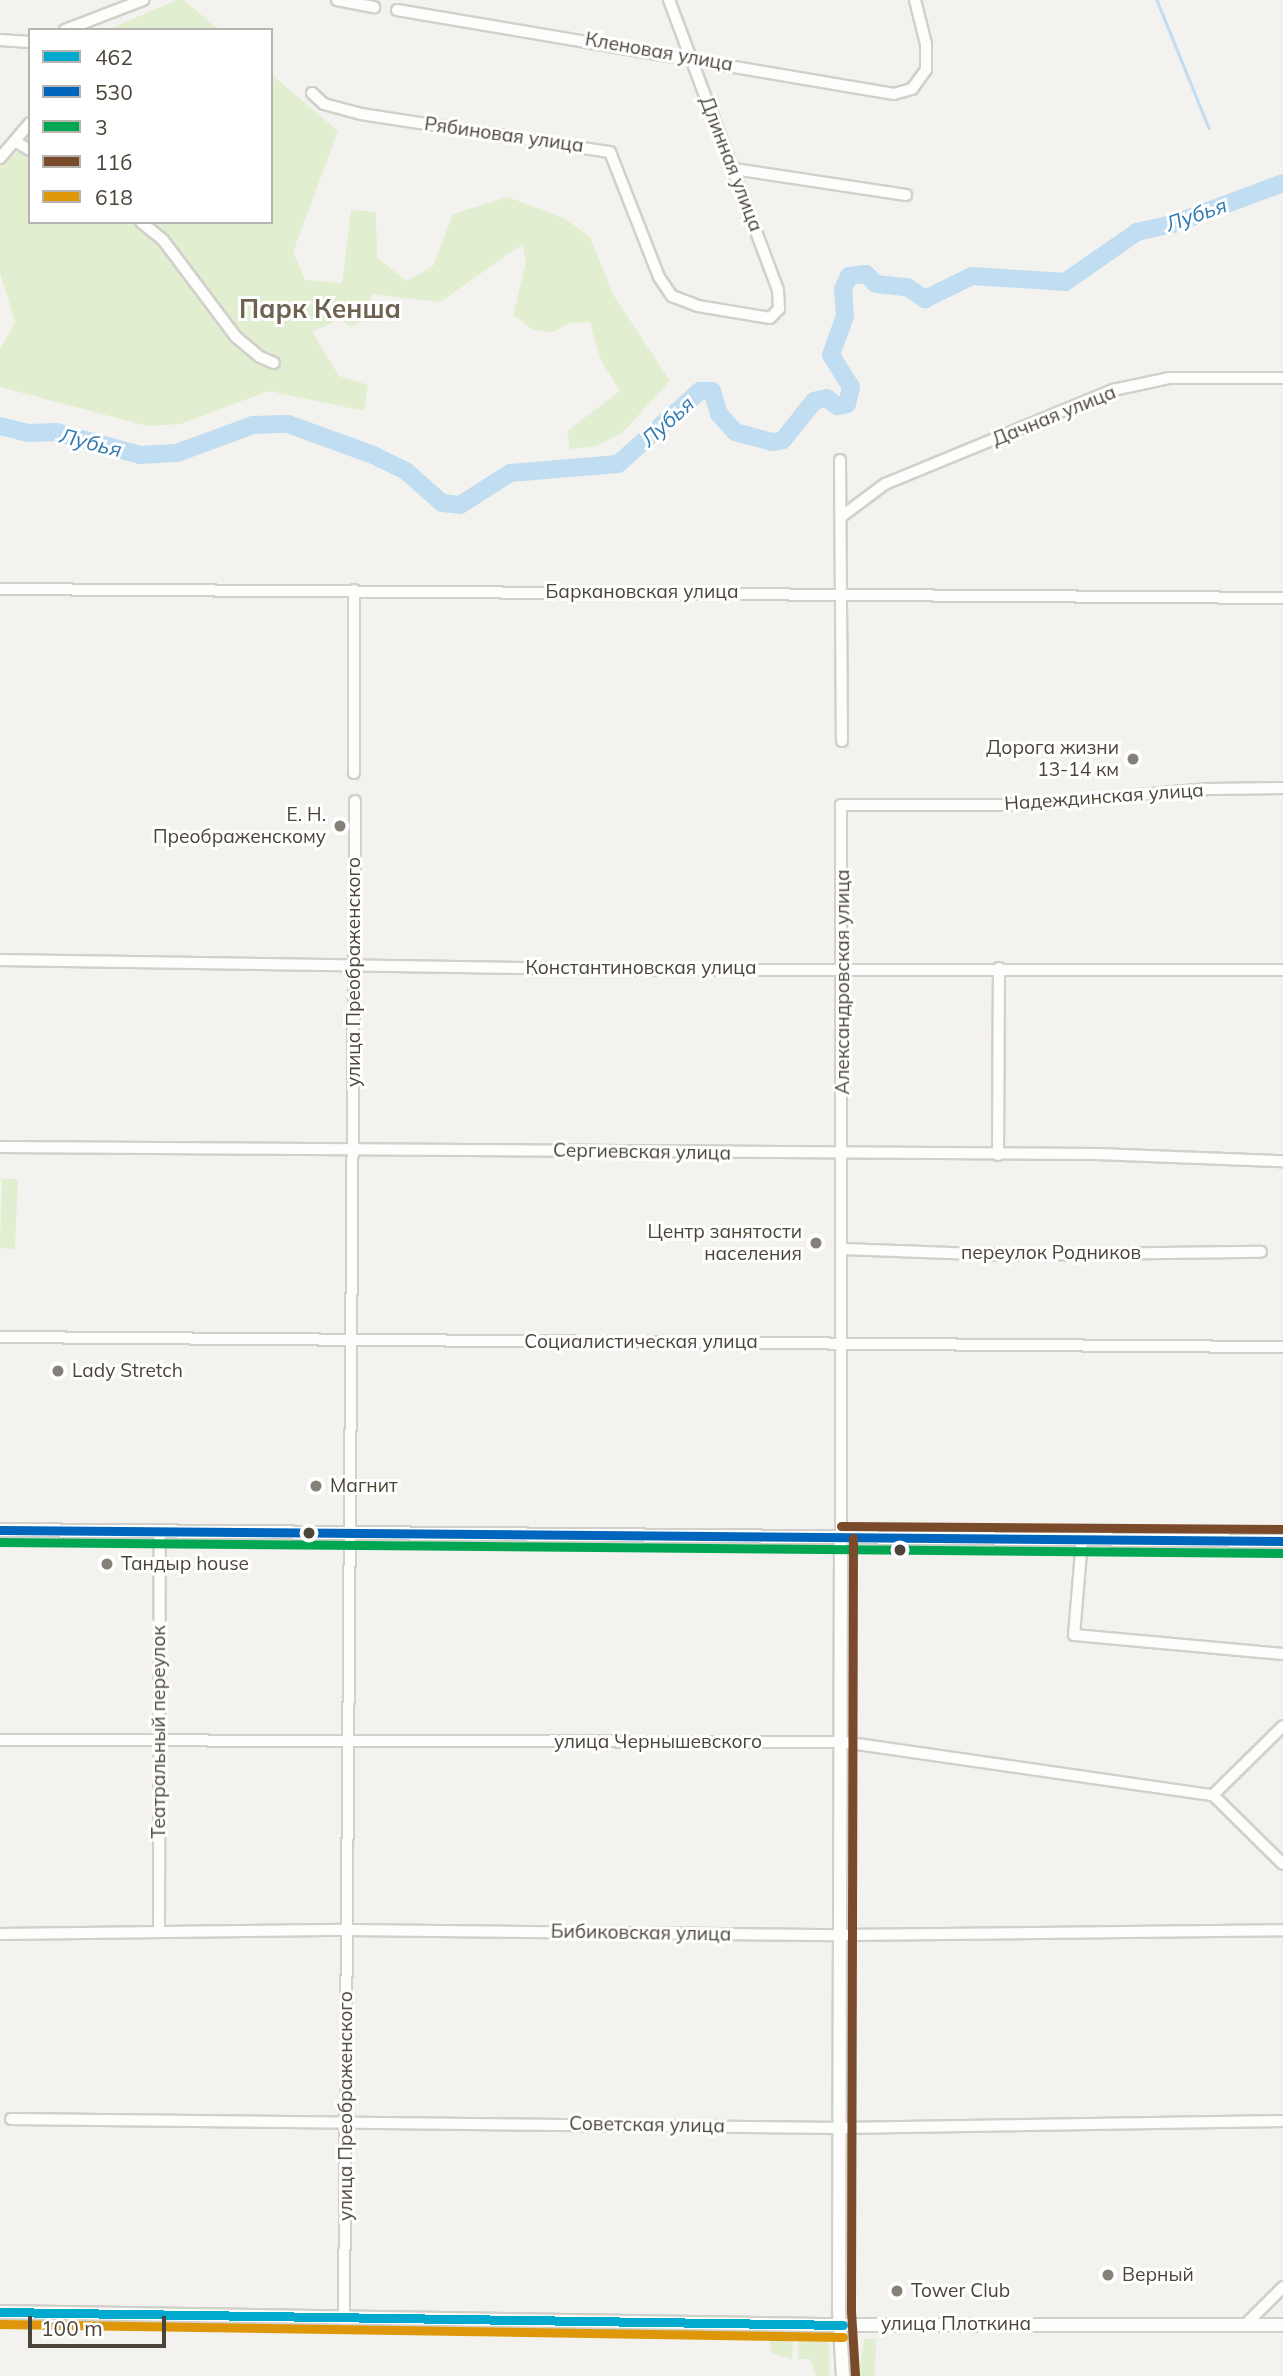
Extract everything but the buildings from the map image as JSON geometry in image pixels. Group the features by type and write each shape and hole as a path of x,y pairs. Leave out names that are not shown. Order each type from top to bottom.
{"street":[{"path":"70,28 143,0"},
{"path":"337,0 374,7"},
{"name":"Длинная улица","path":"668,0 778,290"},
{"name":"Кленовая улица","path":"397,10 894,94 918,83 927,60 915,0"},
{"path":"0,40 28,42"},
{"name":"Рябиновая улица","path":"312,93 324,104 361,114 610,152 659,277 672,296 688,304 758,319 777,313 778,290"},
{"path":"0,158 28,126"},
{"path":"16,142 28,149"},
{"path":"734,169 906,195"},
{"path":"143,224 163,240 236,337 260,357 274,363"},
{"name":"Дачная улица","path":"842,516 885,484 1114,390 1169,378 1283,378"},
{"path":"840,460 844,594 842,741"},
{"name":"Баркановская улица","path":"0,589 1283,598"},
{"path":"354,590 354,773"},
{"name":"Надеждинская улица","path":"841,805 1025,805 1208,789 1283,788"},
{"name":"улица Преображенского","path":"344,2319 355,801"},
{"name":"Александровская улица","path":"841,805 844,1156 839,2311 843,2325 844,2376"},
{"name":"Константиновская улица","path":"0,960 651,970 1283,970"},
{"path":"998,1155 999,968"},
{"name":"Сергиевская улица","path":"0,1147 353,1148 844,1156 998,1155 1283,1161"},
{"name":"переулок Родников","path":"842,1249 1004,1255 1261,1252"},
{"name":"Социалистическая улица","path":"0,1337 1283,1347"},
{"path":"0,1530 351,1536 1283,1541"},
{"name":"Театральный переулок","path":"159,1931 157,1741 160,1533"},
{"path":"1082,1540 1074,1634 1283,1654"},
{"path":"1283,1726 1213,1795 1283,1864"},
{"name":"улица Чернышевского","path":"0,1740 843,1742 1213,1795"},
{"name":"Бибиковская улица","path":"0,1934 347,1930 841,1935 1283,1930"},
{"name":"Советская улица","path":"11,2119 841,2128 1283,2121"},
{"path":"1246,2324 1283,2287"},
{"name":"улица Плоткина","path":"0,2312 843,2325 1283,2325"}],"green space":[{"path":"177,0 184,0 217,28 112,28"},
{"path":"273,76 338,131 293,252 305,280 342,283 351,210 376,212 377,258 407,281 433,266 453,214 508,197 565,219 590,237 614,296 670,381 622,433 597,446 570,449 567,431 620,391 600,359 590,322 570,323 553,332 533,330 513,315 526,262 523,244 440,302 371,294 371,317 351,327 340,319 312,332 339,376 368,385 364,411 269,391 180,424 147,426 0,387 0,349 15,323 0,272 0,166 28,144 28,224 273,224"},
{"path":"2,1179 18,1179 15,1249 0,1248"},
{"path":"768,2335 793,2335 792,2359 772,2353"},
{"path":"799,2336 824,2336 829,2345 829,2376 816,2376 810,2359 798,2359"},
{"path":"864,2339 876,2339 875,2376 859,2376"}],"waterway":[{"path":"1157,0 1209,128"},
{"name":"Лубья","path":"0,426 28,433 56,432 140,455 177,453 253,425 288,424 373,455 406,471 442,503 460,505 510,473 618,464 700,391 712,391 719,414 735,432 773,442 783,440 814,401 827,398 837,406 847,404 851,387 831,355 845,316 843,289 849,276 866,274 876,284 907,287 925,299 972,276 1065,282 1137,232 1173,224 1283,183"}],"transit line":[{"name":"11б","path":"841,1526 1283,1529"},
{"name":"530","path":"0,1530 1283,1541"},
{"name":"11б","path":"853,1538 851,2311 855,2375"},
{"name":"3","path":"0,1542 1283,1553"},
{"name":"462","path":"0,2312 843,2325"},
{"name":"618","path":"0,2324 843,2337"}],"place":[{"name":"Дорога жизни 13-14 км","path":"1133,759"},
{"name":"Е. Н. Преображенскому","path":"340,826"},
{"name":"Центр занятости населения","path":"816,1243"},
{"name":"Lady Stretch","path":"58,1371"},
{"name":"Магнит","path":"316,1486"},
{"name":"Тандыр house","path":"107,1564"},
{"name":"Верный","path":"1108,2275"},
{"name":"Tower Club","path":"897,2291"}],"district":[{"name":"Парк Кенша","path":"320,309"}]}
